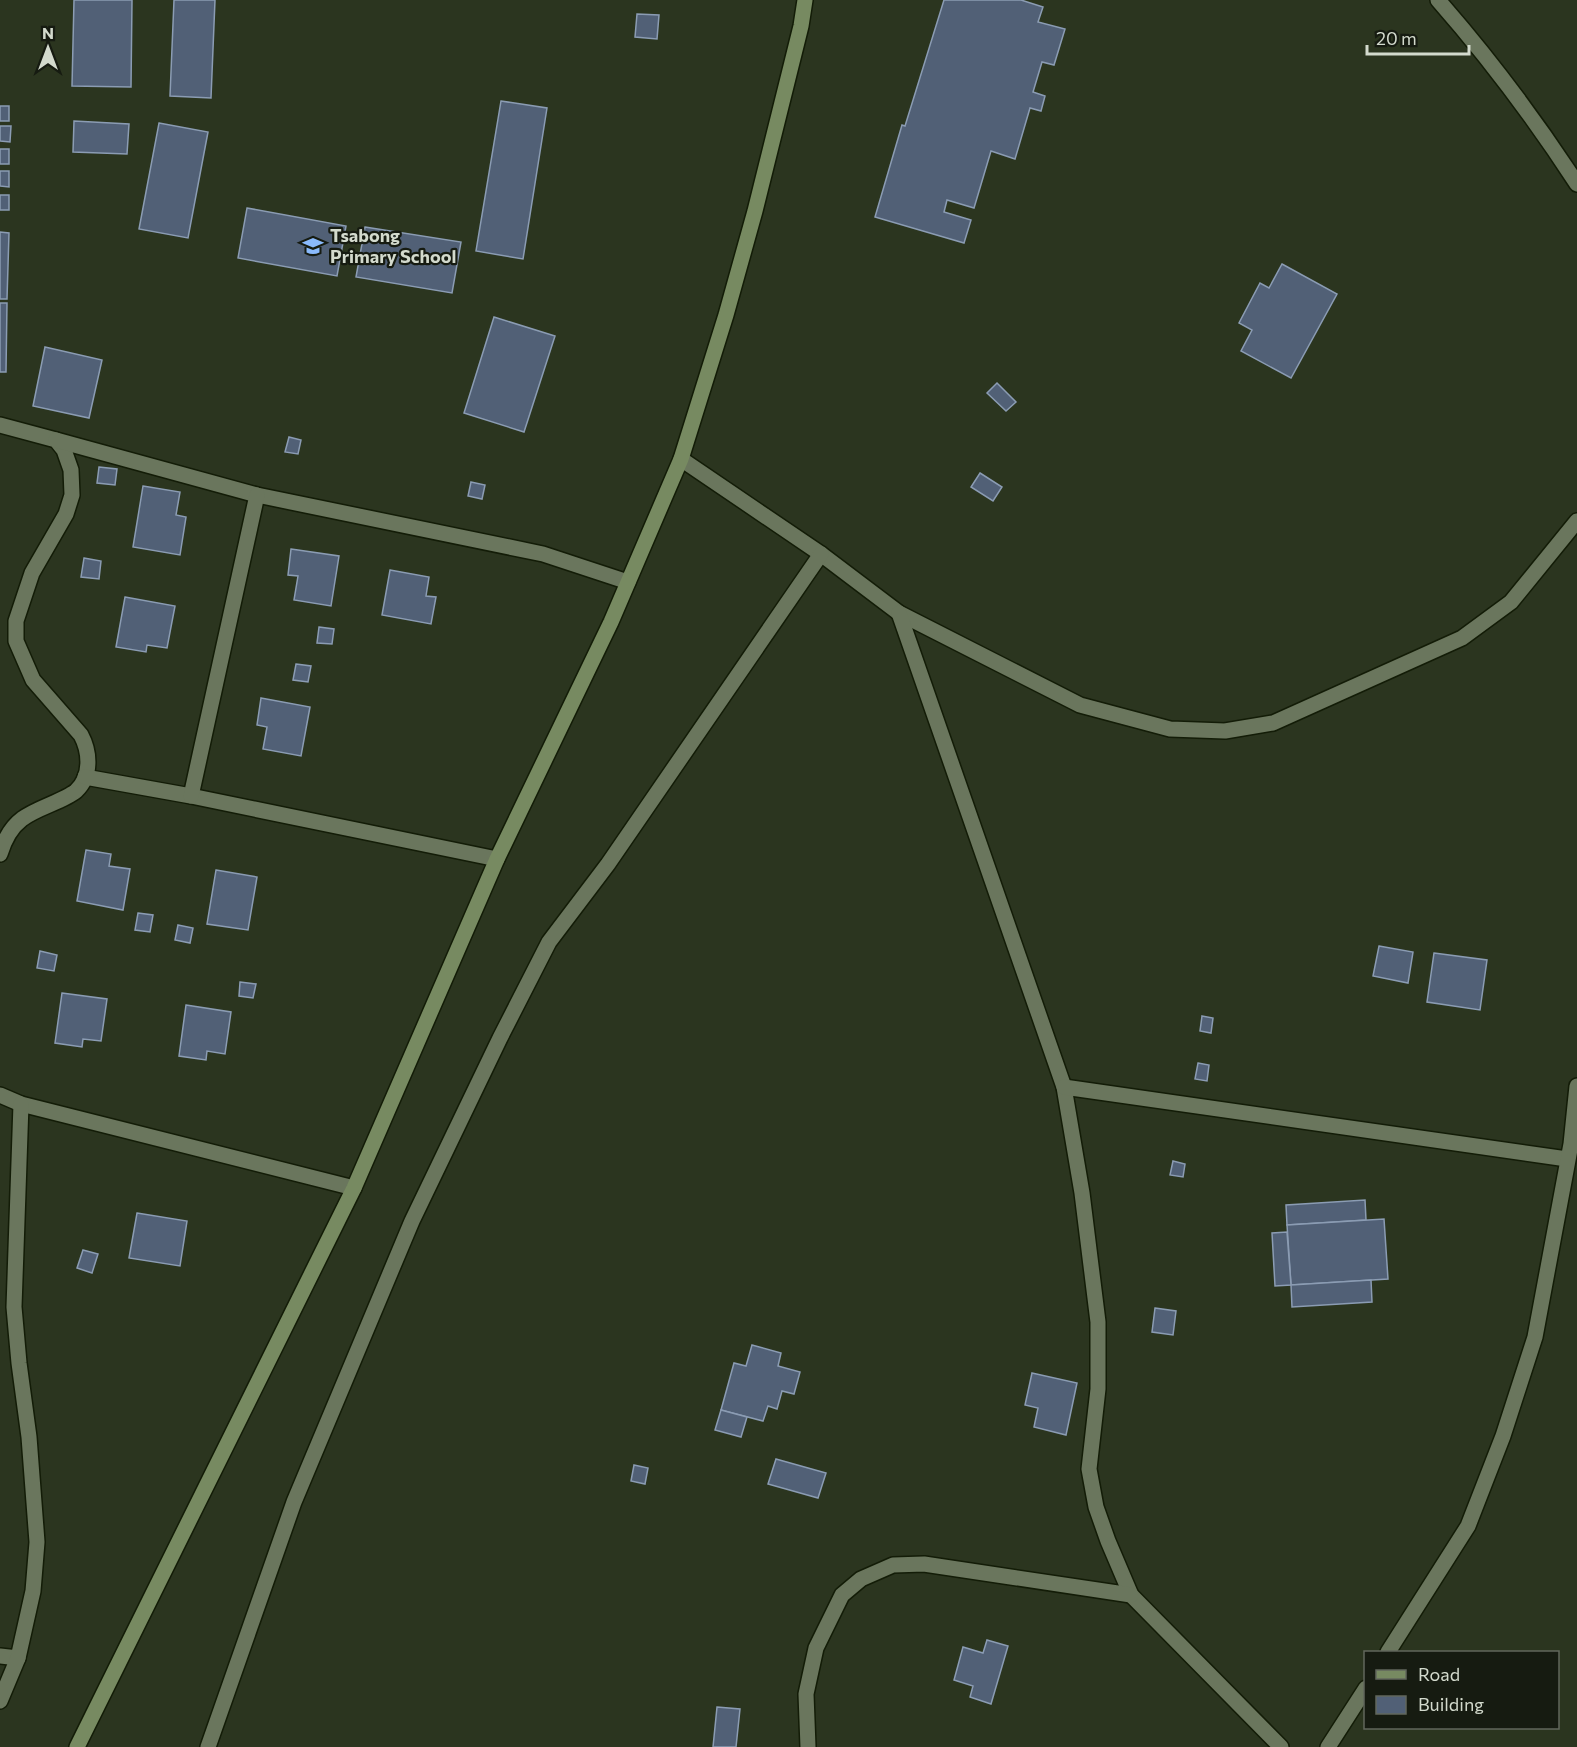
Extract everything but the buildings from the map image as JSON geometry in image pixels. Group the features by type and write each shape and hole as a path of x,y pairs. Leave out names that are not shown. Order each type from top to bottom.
{"main road":[{"path":"77,1747 354,1188 497,860 628,582 681,459 723,326 755,211 801,26 805,0"}],"street":[{"path":"1438,0 1459,23 1577,184"},
{"path":"0,425 256,495 543,554 628,582"},
{"path":"0,854 5,838 21,820 75,791 85,777 89,756 81,735 33,680 16,641 16,621 32,573 66,514 72,495 71,470 64,450 56,440"},
{"path":"681,459 821,554 899,613 1080,705 1170,729 1225,731 1273,723 1462,638 1511,602 1577,521"},
{"path":"191,796 256,495"},
{"path":"208,1747 294,1502 407,1232 549,942 614,854 821,554"},
{"path":"899,613 1064,1087 1082,1192 1098,1322 1098,1389 1089,1469 1096,1507 1131,1595 1281,1747"},
{"path":"85,777 191,796 497,860"},
{"path":"1389,1651 1468,1526 1503,1436 1535,1337 1572,1147 1577,1086"},
{"path":"1064,1087 1572,1147"},
{"path":"0,1095 21,1104 354,1188"},
{"path":"0,1701 18,1658 33,1591 37,1542 29,1437 14,1306 21,1104"},
{"path":"808,1747 806,1694 816,1647 842,1595 861,1580 893,1565 924,1564 1131,1595"},
{"path":"0,1656 18,1658"},
{"path":"1328,1747 1364,1690"}],"place":[{"name":"Tsabong Primary School","path":"313,246"}]}
